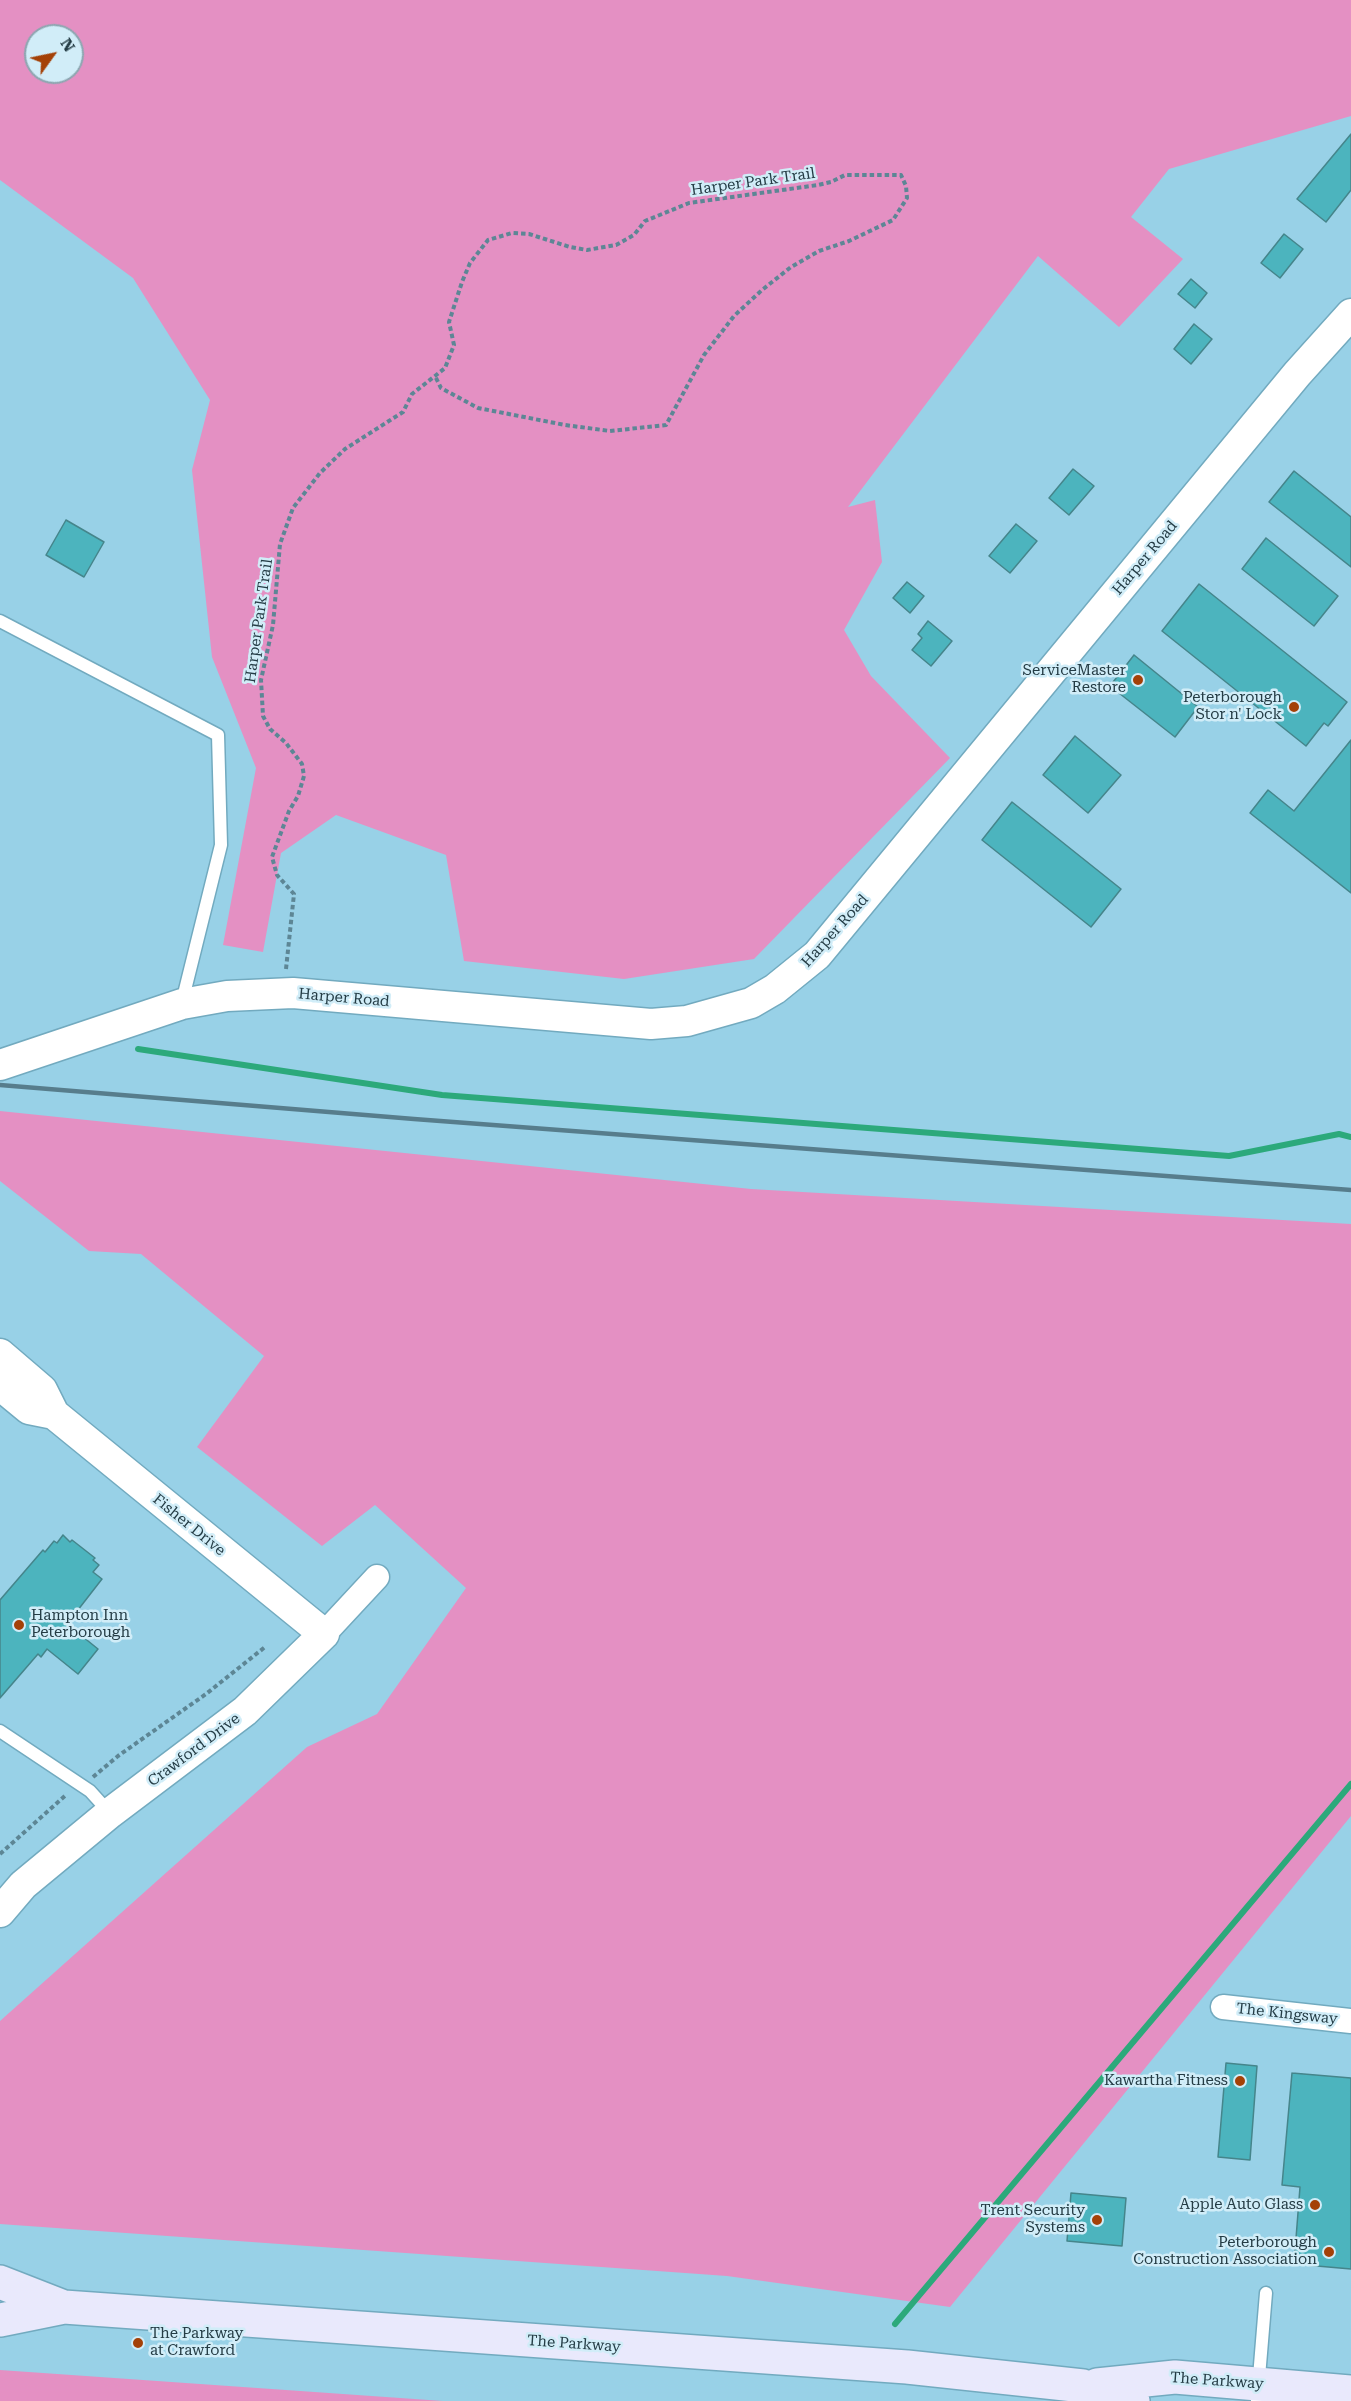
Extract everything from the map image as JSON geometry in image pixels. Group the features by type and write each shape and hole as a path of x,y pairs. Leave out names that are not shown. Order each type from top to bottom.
{"main road":[{"name":"The Parkway","path":"0,2282 64,2307"},
{"name":"The Parkway","path":"0,2320 64,2307 907,2367 1083,2386 1133,2401"},
{"name":"The Parkway","path":"1083,2386 1175,2377 1257,2392 1351,2392"}],"street":[{"name":"Harper Road","path":"0,1065 182,1004 227,996 292,993 651,1024 687,1022 751,1003 775,989 817,955 1297,374 1351,314"},
{"name":"Fisher Drive","path":"0,1354 42,1390 54,1414 324,1634"},
{"name":"Fisher Drive","path":"0,1384 29,1408 54,1414"},
{"name":"Crawford Drive","path":"0,1912 23,1885 110,1813 245,1711 324,1634 377,1577"},
{"name":"The Kingsway","path":"1222,2007 1351,2021"}],"lane":[{"path":"0,621 218,735 221,845 182,1004"},
{"path":"0,1731 90,1791 110,1813"},
{"path":"1257,2392 1266,2293"}],"path":[{"name":"Harper Park Trail","path":"285,979 294,894 277,875 272,857 304,776 302,764 270,729 263,716 261,680 273,625 280,544 293,508 320,473 345,449 403,411 412,394 445,368 454,345 449,322 462,282 470,263 488,240 512,233 529,234 570,247 588,250 616,245 634,235 645,221 688,203 818,185 845,176 900,175 906,186 907,198 892,220 849,241 819,251 791,267 734,316 704,355 666,425 610,431 565,425 478,408 441,388 435,376"},
{"path":"0,1854 60,1799 81,1786 265,1647"}],"shaded area":[{"path":"0,0 1351,0 1351,116 1169,169 1131,217 1183,259 1119,327 1038,256 848,507 875,500 882,562 844,630 871,676 950,758 754,959 624,979 464,961 446,855 336,815 281,853 263,952 223,945 256,768 212,657 192,470 210,400 133,278 0,180"},
{"path":"0,1111 751,1189 1351,1224 1351,1816 950,2307 727,2276 0,2224 0,2021 307,1747 377,1714 466,1588 375,1505 322,1546 197,1447 264,1356 141,1254 89,1251 0,1181"},
{"path":"0,2370 443,2401 0,2401"}],"building":[{"path":"1351,134 1351,190 1326,222 1297,199"},
{"path":"1284,234 1303,249 1280,278 1261,263"},
{"path":"1191,279 1207,293 1195,308 1178,294"},
{"path":"1194,324 1212,339 1191,364 1174,349"},
{"path":"1073,469 1094,486 1069,515 1049,498"},
{"path":"1294,471 1351,517 1351,567 1269,502"},
{"path":"66,520 104,542 84,577 46,555"},
{"path":"1016,524 1037,541 1010,573 989,556"},
{"path":"1266,538 1338,596 1314,626 1242,569"},
{"path":"907,582 924,596 910,613 893,598"},
{"path":"1199,584 1347,702 1328,726 1324,723 1306,746 1162,631"},
{"path":"928,621 952,641 931,666 912,650 922,638 918,634"},
{"path":"1134,655 1198,707 1175,737 1110,686"},
{"path":"1075,736 1121,775 1088,813 1043,775"},
{"path":"1351,740 1351,893 1250,813 1268,790 1294,811"},
{"path":"1012,802 1121,889 1091,927 982,840"},
{"path":"63,1535 95,1558 93,1560 99,1565 93,1572 102,1579 67,1624 98,1649 78,1674 47,1649 41,1657 38,1654 0,1698 0,1600 43,1550 45,1552 54,1541 57,1543"},
{"path":"1226,2063 1257,2066 1250,2160 1218,2157"},
{"path":"1292,2073 1351,2078 1351,2269 1294,2264 1300,2187 1282,2185"},
{"path":"1071,2193 1126,2198 1122,2246 1067,2241"}],"waterway":[{"path":"138,1049 442,1095 1229,1156 1339,1134 1351,1137"},
{"path":"895,2324 1351,1784"}],"railway":[{"path":"0,1085 414,1119 1351,1190"}],"place":[{"name":"ServiceMaster Restore","path":"1138,680"},
{"name":"Peterborough Stor n' Lock","path":"1294,707"},
{"name":"Hampton Inn Peterborough","path":"19,1625"},
{"name":"Kawartha Fitness","path":"1240,2081"},
{"name":"Apple Auto Glass","path":"1315,2205"},
{"name":"Trent Security Systems","path":"1097,2220"},
{"name":"Peterborough Construction Association","path":"1329,2252"},
{"name":"The Parkway at Crawford","path":"138,2343"}]}
